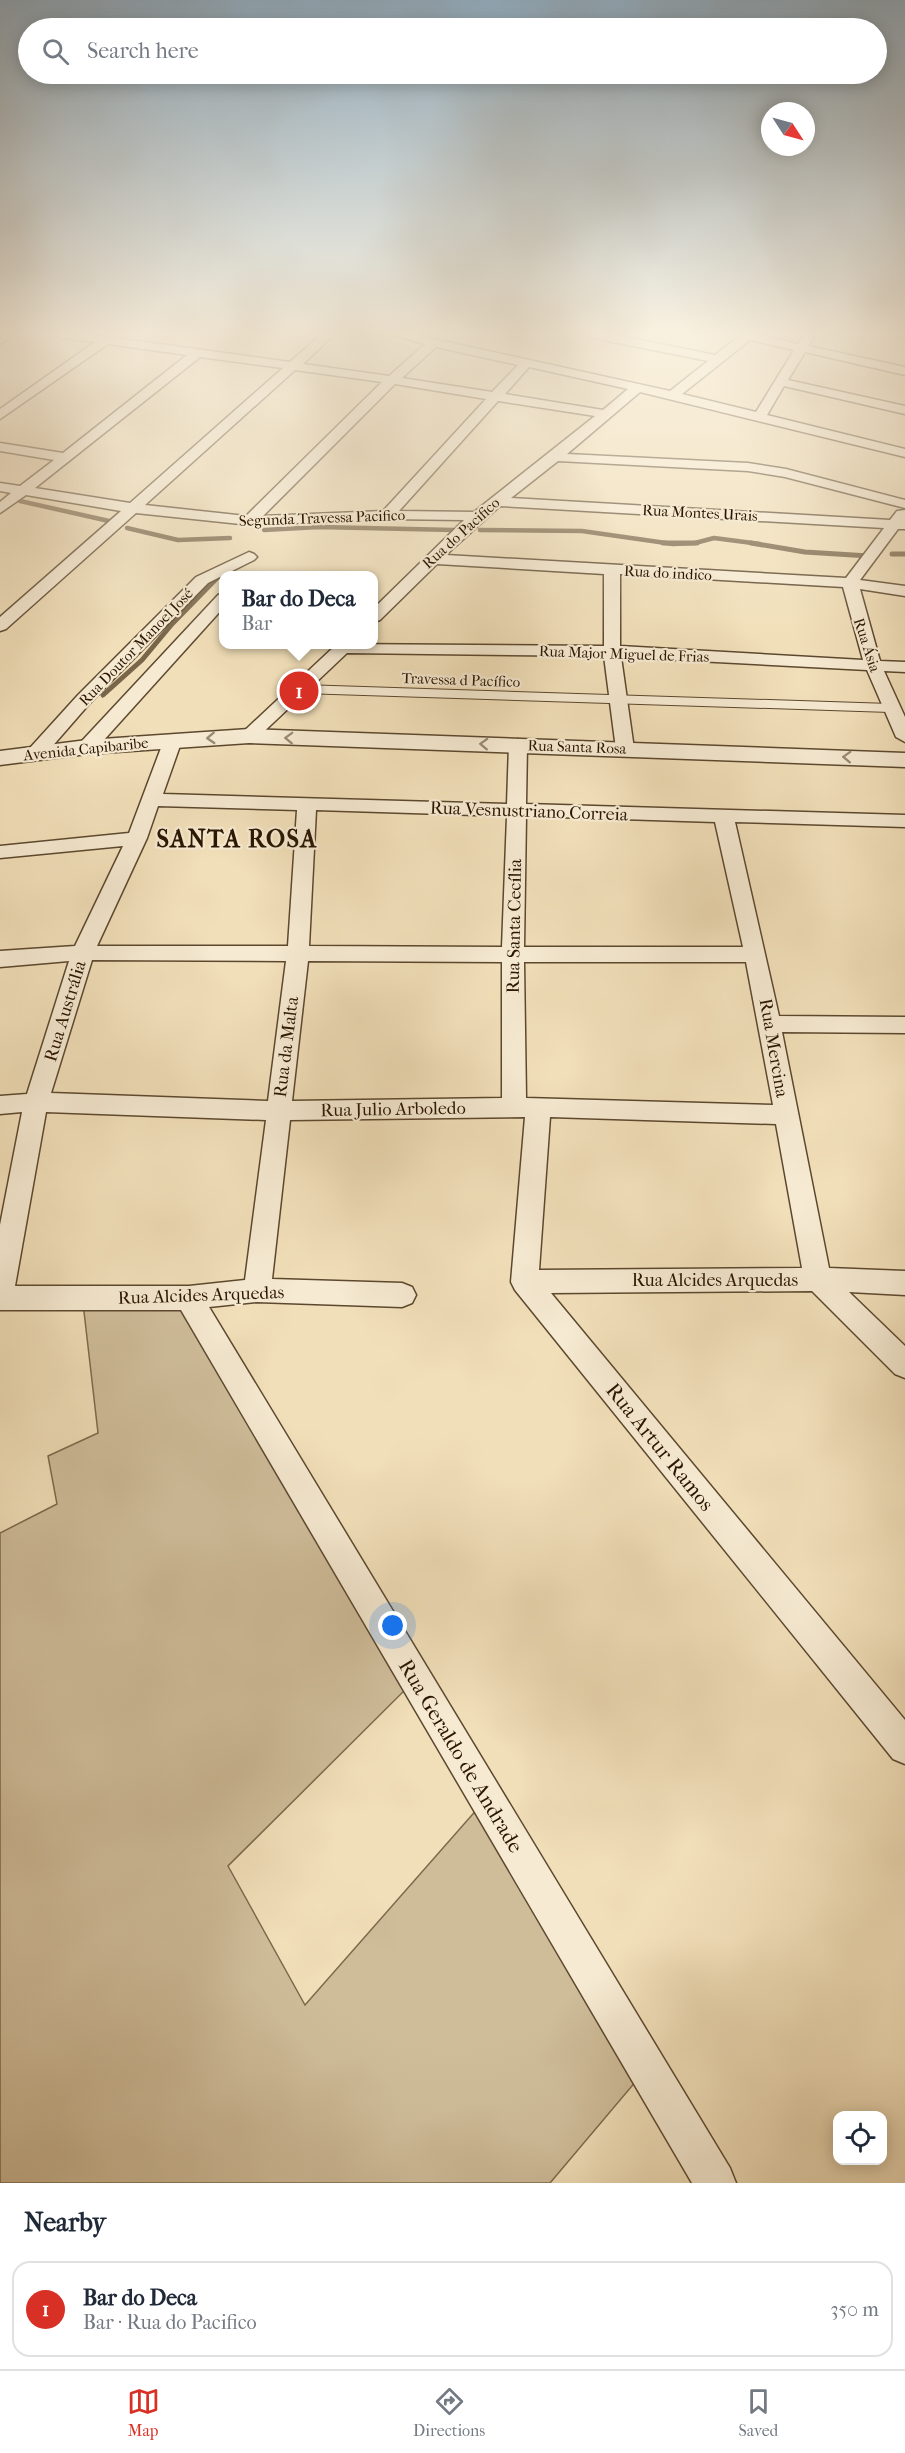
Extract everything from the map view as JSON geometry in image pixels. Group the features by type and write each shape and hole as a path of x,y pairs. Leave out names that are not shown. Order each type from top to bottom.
{"street":[{"path":"0,509 90,436"},
{"path":"0,626 215,436"},
{"path":"243,571 250,539 342,436"},
{"path":"387,515 459,436"},
{"name":"Rua do Pacifico","path":"378,613 477,516 580,436"},
{"path":"836,436 905,453"},
{"path":"0,447 63,457"},
{"path":"555,457 748,467 775,471 905,504"},
{"name":"Segunda Travessa Pacifico","path":"0,487 134,508 250,539 387,515 477,516"},
{"name":"Rua Montes Urais","path":"496,501 900,525"},
{"path":"850,584 900,525 905,510"},
{"name":"Rua Doutor Manoel José","path":"36,753 84,699 202,580 250,539"},
{"name":"Rua do indico","path":"431,559 850,584 905,591"},
{"path":"612,570 612,651 625,748"},
{"name":"Rua Ásia","path":"850,584 873,665 890,708 905,737"},
{"name":"Rua Doutor Manoel José","path":"87,747 124,704 219,603"},
{"name":"Rua Major Miguel de Frias","path":"378,647 612,651 905,667"},
{"path":"249,736 302,689 342,649"},
{"path":"84,699 124,704"},
{"name":"Rua Santa Rosa","path":"173,740 249,736 905,760"},
{"name":"Avenida Capibaribe","path":"0,758 87,747 173,740"},
{"name":"Rua Austrália","path":"0,1297 36,1102 83,953 137,838 153,800 173,740"},
{"name":"Rua Santa Cecília","path":"518,745 513,955 526,1108"},
{"name":"Rua Vesnustriano Correia","path":"153,800 904,824"},
{"name":"Rua da Malta","path":"257,1290 298,954 307,804"},
{"name":"Rua Mercina","path":"724,818 756,954 818,1279"},
{"path":"0,852 137,838"},
{"path":"0,959 83,953 756,954"},
{"path":"770,1024 905,1025"},
{"name":"Rua Julio Arboledo","path":"0,1105 36,1102 279,1111 526,1108 786,1115"},
{"path":"525,1281 526,1108"},
{"path":"818,1279 905,1365"},
{"name":"Rua Alcides Arquedas","path":"525,1281 818,1279 905,1283"},
{"name":"Rua Artur Ramos","path":"525,1281 905,1747"},
{"name":"Rua Alcides Arquedas","path":"0,1297 189,1298 257,1290 402,1295"},
{"name":"Rua Geraldo de Andrade","path":"189,1298 715,2183"}],"lane":[{"name":"Travessa d Pacífico","path":"302,689 890,708"}],"shaded area":[{"path":"185,1302 409,1686 228,1866 305,2005 479,1807 637,2080 550,2183 0,2183 0,1533 57,1504 48,1456 98,1433 83,1303"}],"waterway":[{"path":"20,501 109,521"},
{"path":"264,530 319,527 454,530"},
{"path":"127,528 178,540 230,538"},
{"path":"480,530 582,531 666,543"},
{"path":"695,543 714,538 760,544"},
{"path":"666,543 695,543"},
{"path":"666,543 695,543"},
{"path":"751,543 805,552 869,556"},
{"path":"892,554 905,554"},
{"path":"103,695 142,660 172,624 219,576"}],"place":[{"name":"Bar do Deca","path":"299,691"}],"district":[{"name":"SANTA ROSA","path":"237,839"}]}
